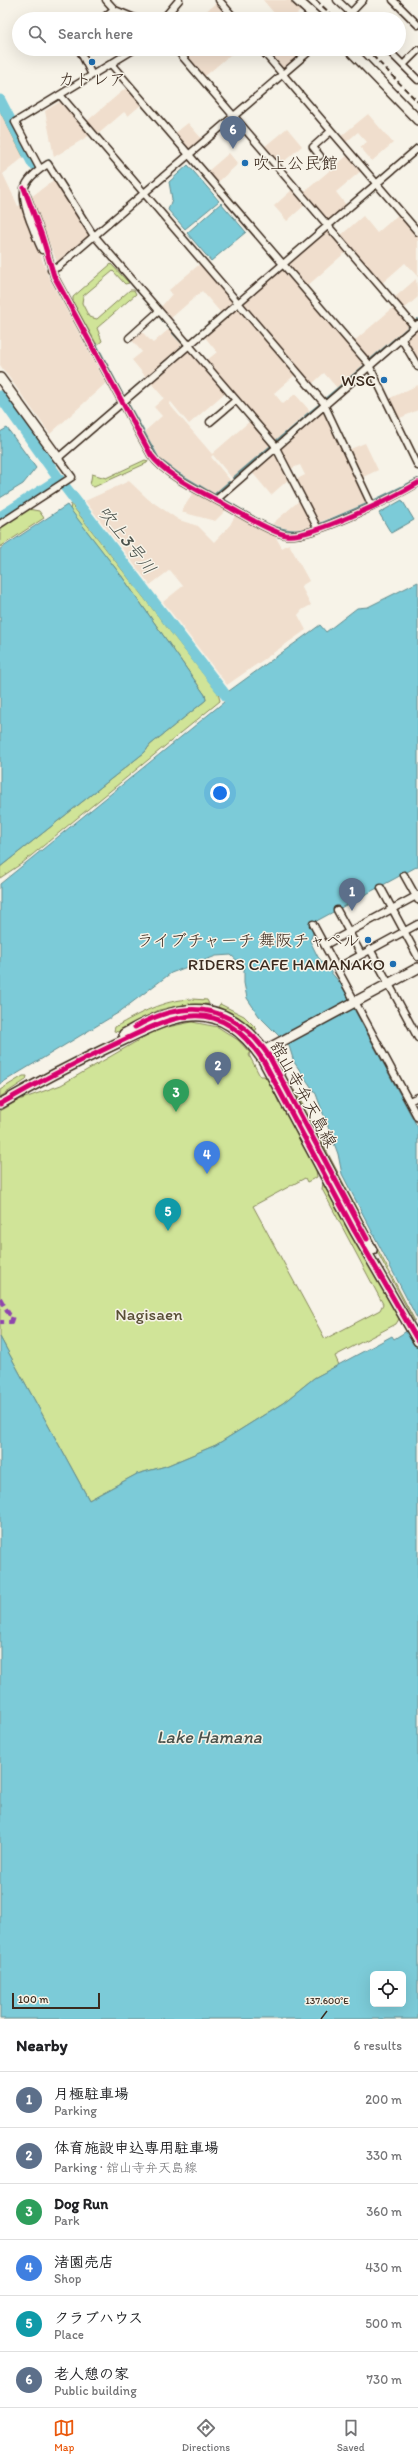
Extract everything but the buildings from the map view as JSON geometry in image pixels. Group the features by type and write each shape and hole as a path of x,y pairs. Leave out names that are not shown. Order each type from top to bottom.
{"main road":[{"path":"297,0 310,12"},
{"path":"356,56 418,120"},
{"path":"0,378 58,458"},
{"path":"265,1051 418,968"},
{"name":"舘山寺弁天島線","path":"0,1104 86,1057 163,1021 192,1016 213,1015 265,1051 354,1230 418,1341"}],"street":[{"path":"106,0 114,9 121,12"},
{"path":"169,12 179,0"},
{"path":"219,0 229,12"},
{"path":"337,0 351,12 363,0"},
{"path":"393,0 405,12"},
{"path":"110,12 114,9"},
{"path":"406,13 418,25"},
{"path":"403,65 418,50"},
{"path":"83,56 92,75"},
{"path":"40,169 15,122 124,56"},
{"path":"182,56 328,226 416,325 216,500"},
{"path":"267,56 418,232"},
{"path":"51,270 58,267 95,236 304,56"},
{"path":"394,56 418,80"},
{"path":"111,64 369,366 418,466"},
{"path":"60,95 324,405 372,506"},
{"path":"320,156 312,147 331,131"},
{"path":"0,524 72,477 58,458 418,148"},
{"path":"318,529 275,447 95,236 48,164 40,169 29,178 24,188 42,236 51,270 155,460 181,480 282,534 297,535 318,529 372,506 418,483"},
{"path":"129,338 159,311"},
{"path":"401,338 418,367"},
{"path":"210,422 236,400"},
{"path":"325,946 417,897 404,875"},
{"path":"381,888 418,957"},
{"path":"337,910 361,954"},
{"path":"313,924 418,1118"},
{"path":"337,968 418,924"},
{"path":"370,949 418,1038"},
{"path":"409,1102 418,1096"}],"shaded area":[{"path":"263,0 290,0 301,10 299,12 273,12"},
{"path":"217,2 226,12 205,12"},
{"path":"186,56 229,56 204,77"},
{"path":"270,56 299,56 282,70"},
{"path":"127,87 142,104 128,116 124,112 97,135 86,122"},
{"path":"61,101 90,135 54,157 45,111"},
{"path":"0,111 24,157 3,174 18,206 22,205 49,278 106,383 50,434 0,365"},
{"path":"368,114 393,143 372,161 360,147 367,142 358,132 345,143 340,137"},
{"path":"188,123 202,139 188,150 174,134"},
{"path":"287,128 302,146 280,165 264,147"},
{"path":"229,153 238,164 217,183 207,172"},
{"path":"348,155 362,170 336,192 346,205 327,221 303,193"},
{"path":"55,179 91,237 58,265 31,197"},
{"path":"293,189 306,204 287,221 274,206"},
{"path":"399,214 418,236 418,277 405,263 381,284 340,236 363,216 377,233"},
{"path":"328,229 347,251 306,287 288,264"},
{"path":"201,263 234,301 221,313 202,291 170,319 160,308 172,294 169,290"},
{"path":"282,269 365,363 337,388 324,373 311,385 242,305"},
{"path":"416,279 418,297 404,309 394,298"},
{"path":"237,307 296,374 274,393 283,404 295,394 310,411 275,441 206,361 217,352 204,336"},
{"path":"394,307 410,325 369,360 353,342"},
{"path":"418,327 418,362 405,340"},
{"path":"169,329 183,345 146,377 132,360 142,352 130,338 140,330 153,343"},
{"path":"187,350 226,392 189,424 171,402 169,404 212,454 250,421 271,445 232,478 213,455 211,457 230,480 214,494 163,462 144,432 162,416 154,407 164,398 150,382"},
{"path":"418,385 418,410 398,419 388,399"},
{"path":"322,410 367,503 318,523 295,480 305,475 300,465 290,469 279,449"},
{"path":"365,443 378,470 361,478 348,450"},
{"path":"275,452 289,479 271,495 251,471"},
{"path":"129,481 148,499 179,520 198,526 214,542 230,525 236,514 274,534 282,548 289,544 309,581 301,586 311,605 302,610 298,615 306,630 227,685 163,602 183,586 170,570 150,585 85,501"},
{"path":"193,493 226,510 215,521 181,512"},
{"path":"300,500 313,526 292,531 272,524"}],"green space":[{"path":"0,103 26,154 25,156 23,156 0,111"},
{"path":"111,264 129,283 125,284 113,271 83,296 82,303 89,317 97,319 130,290 134,290 136,294 97,328 102,341 97,345 73,302 73,297"},
{"path":"145,460 148,461 147,463 94,487 90,485 92,474 106,478"},
{"path":"71,504 218,693 220,701 21,864 0,878 0,867 145,752 150,745 206,700 205,695 123,578 70,510"},
{"path":"28,509 39,511 44,518 0,547 0,527"},
{"path":"192,999 207,1000 209,1004 184,1005 159,1010 118,1032 114,1031 115,1027 152,1008 171,1002"},
{"path":"220,1004 244,1016 257,1029 254,1031 220,1009 218,1007"},
{"name":"Nagisaen","path":"192,1022 218,1027 238,1040 250,1053 249,1055 260,1076 264,1076 269,1081 279,1103 315,1162 317,1177 307,1182 305,1178 253,1206 325,1339 380,1310 383,1304 322,1189 323,1183 399,1319 396,1324 335,1356 339,1365 314,1378 283,1403 216,1445 166,1466 137,1474 89,1500 0,1337 0,1111 19,1100 61,1085 158,1029"},
{"path":"23,1076 27,1076 26,1080 0,1097 0,1090"},
{"path":"295,1090 414,1319 414,1321 292,1092"}],"water":[{"path":"188,165 219,201 185,229 168,210 172,199 169,182"},
{"path":"221,203 246,232 211,261 187,233"},
{"path":"7,428 36,468 23,484 0,498 0,432"},
{"path":"402,500 414,520 391,533 379,513"},
{"path":"67,505 123,578 205,695 206,700 150,745 145,752 0,867 0,549"},
{"path":"418,582 418,866 311,924 314,930 310,941 318,957 340,983 357,1010 355,1011 418,1128 418,1320 342,1174 338,1154 316,1094 294,1062 289,1046 259,1016 247,998 244,983 244,967 231,955 216,956 171,973 118,1013 0,1084 0,884 224,702 229,691 320,625 326,632 357,608 368,607"},
{"name":"Lake Hamana","path":"418,1324 418,2019 0,2019 0,1337 89,1500 137,1474 166,1466 216,1445 283,1403 314,1378 392,1336 394,1339"}],"waterway":[{"path":"0,100 33,164"},
{"path":"46,162 49,160 75,200"},
{"path":"94,239 141,295"},
{"path":"143,297 148,303"},
{"path":"160,317 170,329"},
{"path":"415,322 418,319"},
{"path":"190,340 210,323"},
{"path":"370,360 410,326"},
{"path":"173,333 183,344"},
{"path":"96,344 124,397"},
{"path":"179,349 183,346"},
{"path":"162,364 174,354"},
{"path":"325,399 365,365"},
{"path":"124,397 152,373"},
{"name":"吹上3号川","path":"0,396 59,479 231,702 231,708"},
{"path":"127,402 159,459 178,473 215,495"},
{"path":"62,451 117,403"},
{"path":"305,416 320,404"},
{"path":"289,431 304,418"},
{"path":"276,441 287,432"},
{"path":"233,478 271,446"},
{"name":"吹上3号川","path":"47,463 50,460"},
{"path":"0,517 59,479"},
{"path":"373,501 418,479"},
{"path":"214,495 229,482"},
{"path":"221,498 254,517 277,527 289,530 301,530 313,527"},
{"path":"320,524 367,504"}],"railway":[{"path":"316,0 329,12"},
{"path":"373,56 418,102"}],"marked path":[{"path":"0,1298 9,1314 13,1316 11,1322 0,1322"}],"cycle path":[{"path":"24,188 42,236 54,276 151,455 172,475 260,525 286,535 314,531 332,524 391,498 418,483"},
{"path":"135,1027 173,1012 191,1010 209,1011 225,1017 241,1026 255,1039 269,1056 367,1239"},
{"path":"0,1104 94,1054 171,1020 190,1016 208,1017 227,1024 245,1038 263,1060 354,1230 418,1341"}],"place":[{"name":"カトレア","path":"92,62"},
{"name":"老人憩の家","path":"233,149"},
{"name":"吹上公民館","path":"245,163"},
{"name":"WSC","path":"384,380"},
{"name":"月極駐車場","path":"352,911"},
{"name":"ライブチャーチ 舞阪チャペル","path":"368,940"},
{"name":"RIDERS CAFE HAMANAKO","path":"393,964"},
{"name":"体育施設申込専用駐車場","path":"218,1085"},
{"name":"Dog Run","path":"176,1112"},
{"name":"渚園売店","path":"207,1174"},
{"name":"クラブハウス","path":"168,1231"}]}
